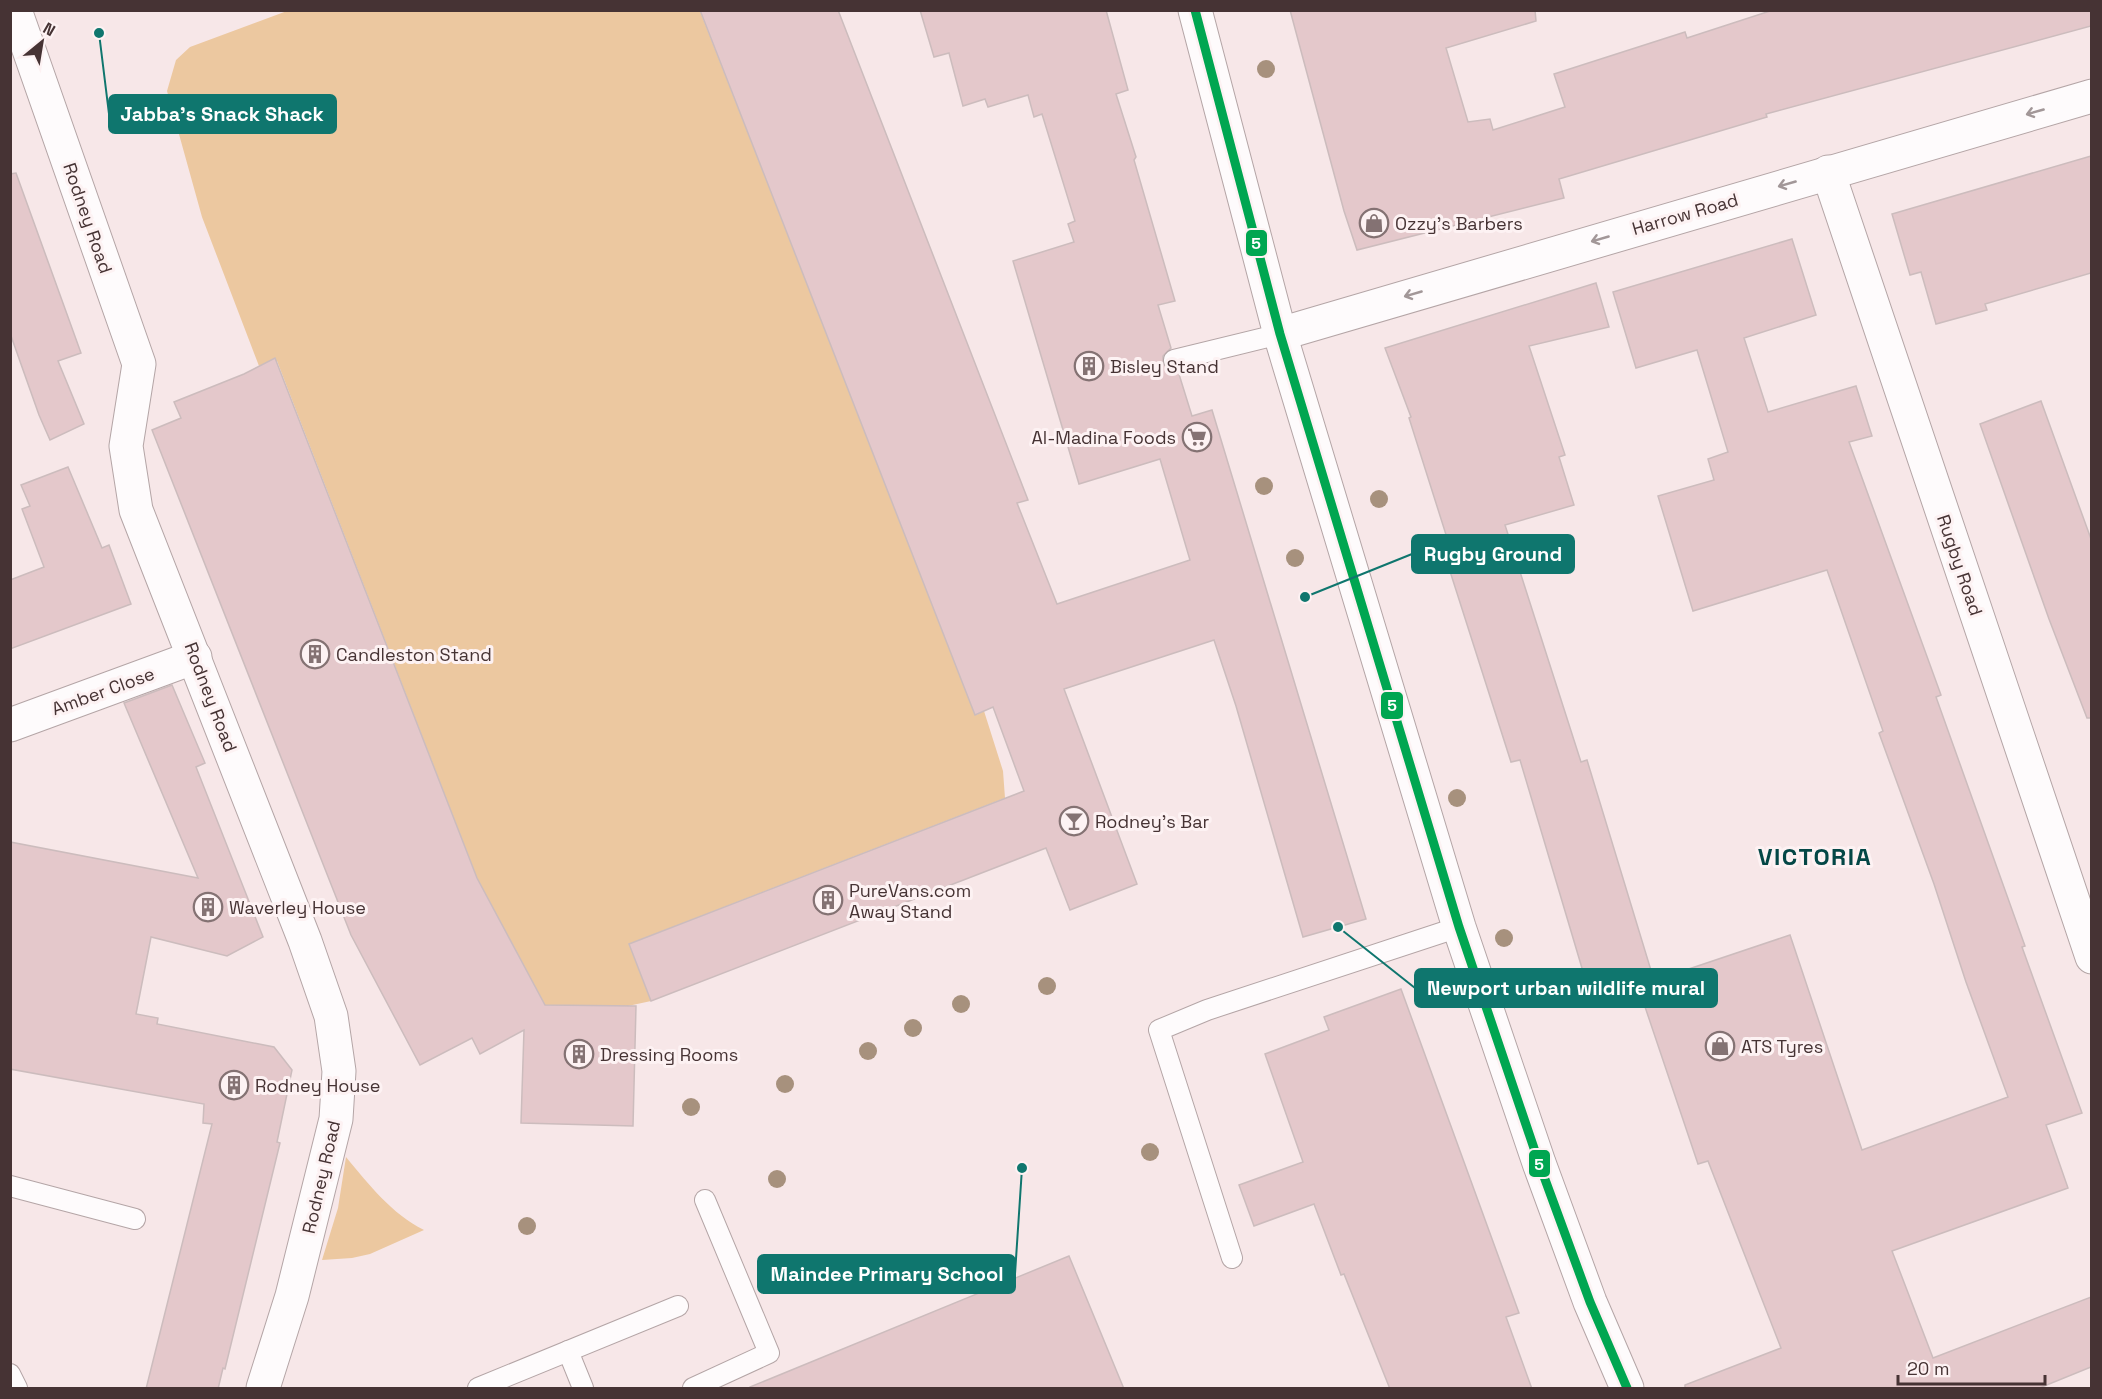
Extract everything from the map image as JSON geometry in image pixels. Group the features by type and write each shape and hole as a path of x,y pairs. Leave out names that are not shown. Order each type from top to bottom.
{"street":[{"name":"Rodney Road","path":"15,10 139,364 126,446 136,510 318,975 331,1016 339,1071 336,1119 292,1296 263,1389"},
{"path":"1195,10 1280,334 1459,927 1539,1163 1590,1302 1627,1389"},
{"name":"Harrow Road","path":"1280,334 2091,96"},
{"name":"Rugby Road","path":"1828,172 2091,957"},
{"name":"Amber Close","path":"10,725 195,657"}],"lane":[{"path":"1174,360 1280,334"},
{"path":"1232,1258 1159,1030 1207,1010 1459,927"},
{"path":"10,1186 135,1219"},
{"path":"693,1389 770,1353 705,1200"},
{"path":"478,1389 678,1306"},
{"path":"568,1351 583,1389"},
{"path":"10,1374 17,1389"}],"shaded area":[{"path":"287,11 700,11 976,715 984,711 1003,771 1005,798 629,944 651,1001 628,1006 545,1005 477,878 277,361 259,366 202,217 167,91 176,60 190,47"},
{"path":"346,1157 391,1207 424,1230 370,1254 322,1260 338,1208"}],"building":[{"path":"700,10 838,10 1028,500 1017,503 1057,604 1190,560 1160,459 1079,484 1013,261 1074,242 1068,224 1075,221 1042,114 1034,117 1028,95 988,107 985,99 963,106 949,53 934,57 920,10 1106,10 1128,90 1116,94 1136,157 1134,160 1175,301 1158,305 1171,348 1163,356 1163,363 1170,371 1178,371 1192,416 1212,410 1366,919 1303,937 1236,706 1214,640 1064,689 1137,884 1070,910 1046,848 651,1001 629,944 1024,791 993,707 975,715"},
{"path":"1290,10 1535,10 1536,21 1446,48 1468,122 1490,119 1493,130 1565,107 1554,74 1685,32 1687,38 1773,10 2091,10 2091,26 1766,114 1767,117 1559,179 1564,198 1357,250 1344,211"},
{"path":"2091,156 2091,273 1985,304 1987,310 1936,324 1921,272 1910,275 1892,214"},
{"path":"16,173 81,353 58,361 84,424 50,440 10,333 10,174"},
{"path":"1792,239 1816,315 1744,338 1768,412 1856,386 1872,436 1849,442 1941,695 1936,697 2082,1113 2046,1125 2068,1188 1892,1251 1933,1358 2091,1297 2091,1367 2037,1389 1685,1389 1685,1385 1781,1348 1708,1161 1698,1164 1638,986 1790,935 1862,1150 2008,1097 1879,733 1883,731 1827,570 1693,611 1658,496 1714,480 1708,459 1728,452 1697,350 1636,368 1613,292"},
{"path":"1596,283 1609,327 1529,346 1565,455 1559,457 1574,505 1505,525 1581,762 1587,760 1653,977 1590,995 1520,760 1511,762 1448,565 1455,563 1409,418 1411,417 1385,348"},
{"name":"Candleston Stand","path":"275,358 477,878 545,1005 636,1006 633,1126 521,1123 524,1030 480,1054 472,1038 420,1065 351,935 152,430 181,418 174,402 244,374"},
{"path":"2041,401 2091,539 2091,718 2087,718 2049,619 1980,424"},
{"path":"68,467 102,548 109,545 131,604 10,649 10,580 44,567 22,509 30,506 21,485"},
{"path":"172,685 205,763 196,767 263,937 227,956 151,937 136,1014 158,1018 157,1024 274,1047 292,1070 277,1142 280,1143 225,1369 223,1368 218,1389 146,1389 212,1124 203,1123 204,1104 10,1069 10,842 198,878 124,703"},
{"path":"1401,989 1519,1313 1506,1317 1532,1389 1390,1389 1344,1274 1341,1275 1314,1204 1254,1226 1239,1185 1303,1162 1265,1054 1329,1030 1324,1017"},
{"path":"1069,1256 1124,1389 750,1389 750,1387"}],"transit line":[{"name":"5","path":"1195,10 1280,334 1459,927 1539,1163 1590,1302 1627,1388"}],"place":[{"name":"Jabba's Snack Shack","path":"99,33"},
{"name":"Ozzy's Barbers","path":"1374,223"},
{"name":"Bisley Stand","path":"1089,366"},
{"name":"Al-Madina Foods","path":"1197,437"},
{"name":"Rugby Ground","path":"1305,597"},
{"name":"Candleston Stand","path":"315,654"},
{"name":"Rodney's Bar","path":"1074,821"},
{"name":"PureVans.com Away Stand","path":"828,900"},
{"name":"Waverley House","path":"208,907"},
{"name":"Newport urban wildlife mural","path":"1338,927"},
{"name":"ATS Tyres","path":"1720,1046"},
{"name":"Dressing Rooms","path":"579,1054"},
{"name":"Rodney House","path":"234,1085"},
{"name":"Maindee Primary School","path":"1022,1168"}],"district":[{"name":"VICTORIA","path":"1815,856"}]}
